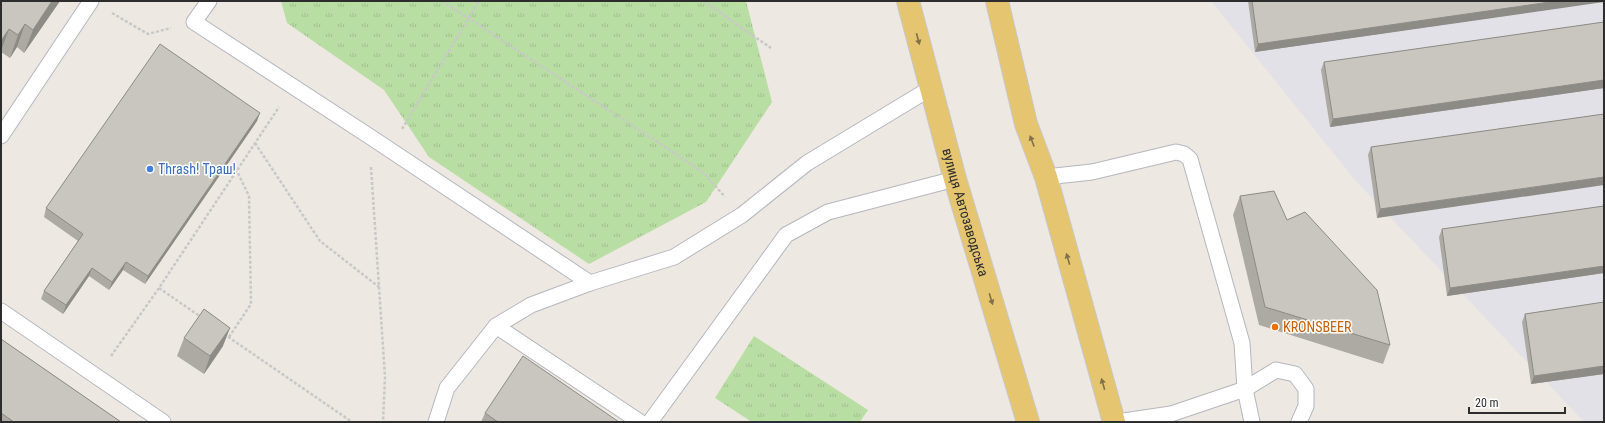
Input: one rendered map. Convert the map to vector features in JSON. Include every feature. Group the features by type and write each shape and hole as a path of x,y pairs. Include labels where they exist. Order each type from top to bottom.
{"main road":[{"name":"вулиця Автозаводська","path":"908,1 955,179 1028,422"},
{"path":"998,1 1026,124 1046,177 1114,422"}],"lane":[{"path":"1,136 91,1"},
{"path":"209,1 194,22 590,283"},
{"path":"436,422 447,388 496,326 531,305 590,283 674,257 742,215 807,163 931,88"},
{"path":"1046,177 1092,172 1176,152 1184,154 1190,159 1242,343 1245,389 1252,422"},
{"path":"650,422 786,235 828,212 955,179"},
{"path":"1,311 163,422"},
{"path":"496,326 640,422"},
{"path":"1117,422 1171,414 1245,389 1276,370 1295,374 1306,389 1306,406 1299,422"}],"path":[{"path":"91,1 148,34 194,22"},
{"path":"442,1 703,172 742,215"},
{"path":"383,422 385,377 369,136 400,132 479,1"},
{"path":"703,1 771,48"},
{"path":"96,376 159,288 293,86"},
{"path":"255,143 320,241 379,287"},
{"path":"229,337 251,304 249,196 237,171"},
{"path":"159,288 203,319"},
{"path":"223,332 352,422"}],"shaded area":[{"path":"1211,1 1604,1 1604,422 1584,422 1355,180"}],"green space":[{"path":"281,1 746,1 772,102 706,202 589,264 429,157 384,90 287,23"},
{"path":"754,336 868,410 860,422 752,422 715,398"}],"building":[{"path":"1,1 52,1 33,30 25,24 18,35 9,29 1,41"},
{"path":"1252,1 1557,1 1258,44"},
{"path":"1604,22 1604,80 1333,119 1324,62"},
{"name":"Thrash! Траш!","path":"160,44 260,113 148,276 126,262 112,282 92,268 66,305 44,291 83,234 46,208"},
{"path":"1604,114 1604,177 1380,209 1371,147"},
{"path":"1274,191 1287,220 1305,212 1377,290 1390,345 1265,307 1240,196"},
{"path":"1604,206 1604,266 1450,288 1442,229"},
{"path":"1604,302 1604,366 1534,376 1525,314"},
{"path":"204,309 230,328 210,356 184,338"},
{"path":"1,339 121,422 14,422 1,413"},
{"path":"523,356 619,422 498,422 485,413"}],"place":[{"name":"Thrash! Траш!","path":"150,169"},
{"name":"KRONSBEER","path":"1275,327"}]}
